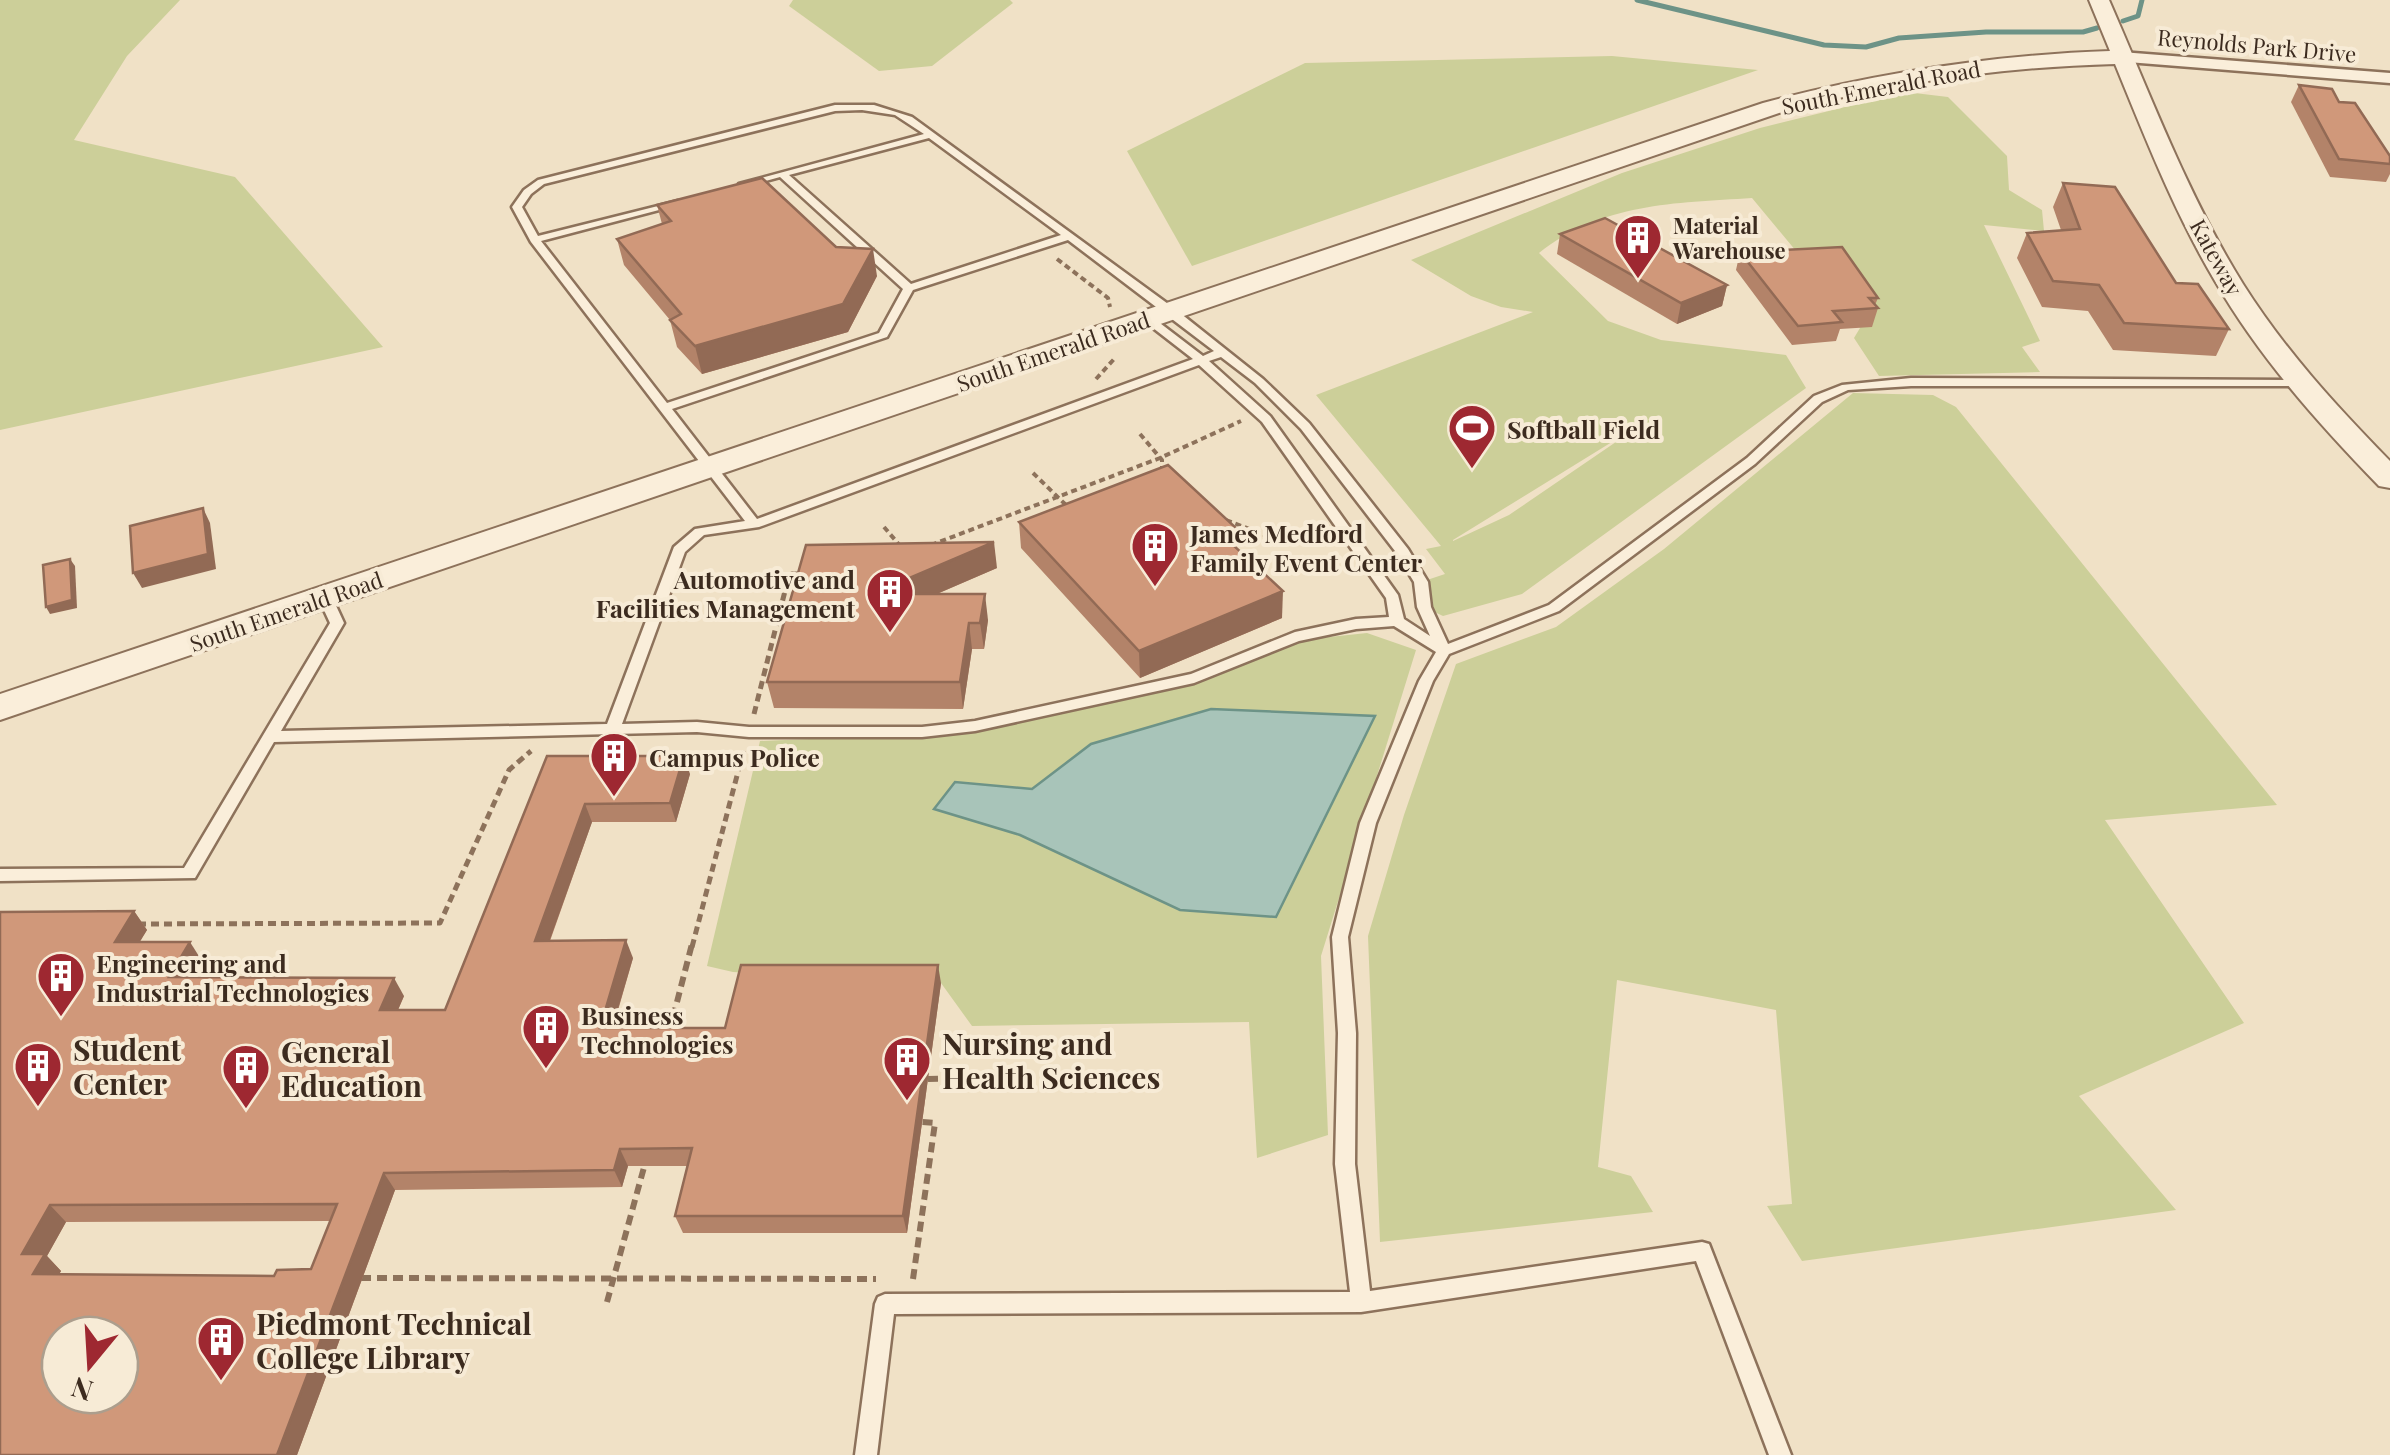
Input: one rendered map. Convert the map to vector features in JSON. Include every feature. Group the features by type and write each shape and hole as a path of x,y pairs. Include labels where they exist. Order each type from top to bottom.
{"street":[{"name":"Kateway","path":"2100,0 2121,56 2212,254 2249,313 2303,382 2390,479"},
{"name":"Reynolds Park Drive","path":"2121,56 2390,78"},
{"name":"South Emerald Road","path":"0,708 1801,100 1990,66 2121,56"}],"lane":[{"path":"754,524 535,240 517,207 526,192 542,182 835,108 882,107 904,114 1067,236 1160,315 1200,360 1266,419 1393,598 1396,621"},
{"path":"736,186 931,134"},
{"path":"782,174 908,288"},
{"path":"535,240 688,199"},
{"path":"666,407 882,335 908,288 1067,236"},
{"path":"1160,315 1224,352 1305,426 1401,549 1421,582 1424,608 1444,650"},
{"path":"613,729 679,550 700,532 754,524 1224,352"},
{"path":"1361,1302 1345,1164 1348,1033 1340,936 1368,822 1426,681 1444,650 1554,608 1751,461 1818,399 1846,387 1911,382 2303,382"},
{"path":"0,875 189,874 337,623 326,597"},
{"path":"270,737 697,727 749,732 922,732 975,726 1194,678 1295,637 1356,624 1396,621 1444,650"},
{"path":"866,1455 885,1304 1361,1302 1702,1251 1780,1455"}],"path":[{"path":"1051,255 1108,298 1111,304 1105,318 1131,343 1096,376 1096,397"},
{"path":"924,548 1160,458 1243,420"},
{"path":"1140,434 1160,458 1162,474"},
{"path":"1034,473 1075,514"},
{"path":"1218,516 1278,540 1302,541 1346,532"},
{"path":"884,527 907,554"},
{"path":"666,1046 787,583 792,574 810,575"},
{"path":"128,924 440,923 509,770 554,731"},
{"path":"928,1079 981,1078"},
{"path":"913,1278 935,1123 922,1122"},
{"path":"607,1302 648,1150"},
{"path":"361,1278 889,1278"},
{"path":"901,1278 930,1278"}],"green space":[{"path":"0,0 180,0 127,56 74,140 235,177 383,347 0,430"},
{"path":"793,0 1013,3 932,66 879,71 789,6"},
{"path":"1612,56 1758,70 1192,266 1127,151 1305,63"},
{"path":"1906,92 1948,97 2007,156 2009,190 2042,210 2044,231 1984,225 2040,341 2022,347 2040,372 1879,376 1854,338 1860,328 1752,198 1667,204 1588,224 1539,253 1608,321 1661,340 1786,355 1806,388 1522,594 1443,616 1424,607 1421,582 1445,574 1426,549 1441,546 1316,395 1533,312 1501,307 1471,296 1411,260 1622,173 1760,128","holes":["1654,416 1509,515 1453,541"]},
{"path":"1853,393 1933,395 1956,407 2277,805 2105,820 2244,1023 2079,1096 2176,1210 1802,1261 1767,1206 1792,1204 1776,1010 1617,980 1598,1167 1631,1176 1653,1212 1380,1242 1368,936 1456,664 1556,627 1664,549"},
{"path":"1367,633 1416,650 1321,956 1328,1135 1257,1158 1249,1022 972,1026 941,983 733,972 707,966 760,741 973,732 1177,688 1301,640"}],"shaded area":[{"path":"1211,709 1375,716 1276,917 1180,910 1020,835 934,809 955,782 1032,789 1091,744"}],"building":[{"path":"2299,85 2332,89 2339,102 2355,103 2390,156 2390,164 2339,159"},
{"path":"762,178 836,247 873,249 843,304 695,346 670,320 681,314 617,239 671,221 657,205"},
{"path":"2063,183 2115,187 2176,283 2198,284 2229,329 2124,323 2099,285 2053,281 2027,233 2080,229"},
{"path":"1605,218 1727,285 1681,303 1560,234"},
{"path":"1842,247 1878,298 1869,298 1878,308 1833,311 1842,322 1798,326 1740,252"},
{"name":"James Medford Family Event Center","path":"1168,465 1236,528 1221,534 1283,591 1139,651 1019,522"},
{"path":"203,508 208,554 133,573 130,526"},
{"name":"Automotive and Facilities Management","path":"994,542 872,594 985,594 980,623 969,623 960,682 767,682 806,545"},
{"path":"70,559 72,600 46,607 43,565"},
{"path":"547,756 684,756 670,803 585,804 535,941 626,940 600,1028 725,1028 741,965 938,965 903,1216 675,1216 692,1148 620,1149 614,1170 384,1173 277,1455 0,1455 0,912 134,911 115,942 190,942 169,977 394,978 380,1010 445,1010","holes":["337,1204 311,1269 277,1270 274,1276 33,1274 45,1254 22,1254 50,1205"]}],"waterway":[{"path":"1637,0 1824,45 1866,47 1899,38 1986,32 2083,32 2097,28"},
{"path":"2123,21 2138,16 2142,0"}],"place":[{"name":"Material Warehouse","path":"1638,280"},
{"name":"Softball Field","path":"1472,470"},
{"name":"James Medford Family Event Center","path":"1155,588"},
{"name":"Automotive and Facilities Management","path":"890,634"},
{"name":"Campus Police","path":"614,798"},
{"name":"Engineering and Industrial Technologies","path":"61,1018"},
{"name":"Business Technologies","path":"546,1070"},
{"name":"Nursing and Health Sciences","path":"907,1102"},
{"name":"Student Center","path":"38,1108"},
{"name":"General Education","path":"246,1110"},
{"name":"Piedmont Technical College Library","path":"221,1382"}]}
